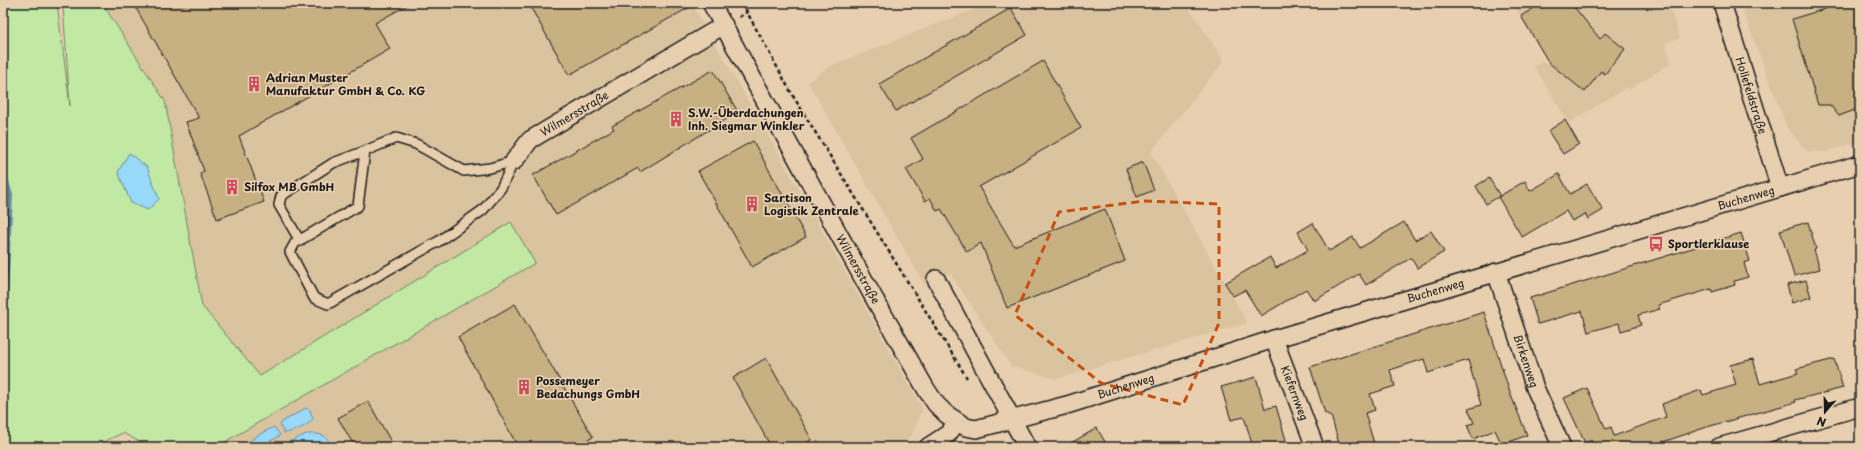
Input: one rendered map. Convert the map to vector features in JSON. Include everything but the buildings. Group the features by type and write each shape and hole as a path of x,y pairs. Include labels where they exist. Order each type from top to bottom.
{"street":[{"name":"Wilmersstraße","path":"712,3 874,298 926,389 936,404 957,422"},
{"name":"Hollefeldstraße","path":"1722,3 1780,188"},
{"name":"Wilmersstraße","path":"514,161 530,140 724,25"},
{"name":"Buchenweg","path":"957,422 966,427 976,429 1067,405 1274,339 1860,164"},
{"name":"Birkenweg","path":"1496,272 1535,388 1562,447"},
{"path":"936,279 1027,447"},
{"name":"Kiefernweg","path":"1274,339 1314,447"},
{"path":"1719,447 1860,407"},
{"path":"928,447 948,434 957,422"}],"lane":[{"path":"300,241 279,205 281,196 333,163 396,138 416,144 464,171 490,168 514,161"},
{"path":"366,151 358,206 295,243 290,252 314,298 328,304 439,242 483,210 501,188 514,161"}],"path":[{"path":"742,3 793,96 970,384"}],"highlighted area":[{"path":"1144,201 1219,204 1219,323 1183,405 1101,383 1015,315 1059,212"}],"shaded area":[{"path":"102,3 691,3 759,119 922,408 912,436 898,445 891,447 216,447 535,263 511,222 260,377 202,306 165,101"},
{"path":"990,3 1186,3 1224,61 1151,152 1247,323 1056,379 1011,366 950,273 924,284 808,82 828,67"},
{"path":"1660,3 1660,5 1670,8 1680,38 1665,42 1671,63 1629,90 1627,87 1569,123 1534,66 1542,61 1545,65 1550,61 1541,50 1513,4"},
{"path":"1740,3 1860,3 1860,141 1826,152 1807,151 1787,128"}],"green space":[{"path":"3,3 57,3 70,106 63,5 61,3 102,3 165,101 202,306 260,376 511,222 535,263 216,447 149,447 123,433 91,447 3,447"}],"water":[{"path":"129,153 147,167 159,199 148,210 131,203 118,172"},
{"path":"306,408 310,410 313,419 311,422 300,428 284,433 280,425 282,422"},
{"path":"274,427 280,435 278,437 259,447 249,447 248,442"},
{"path":"306,434 322,435 328,439 333,447 280,447"}],"waterway":[{"path":"3,172 10,195 3,327"}],"place":[{"name":"Adrian Muster Manufaktur GmbH & Co. KG","path":"254,84"},
{"name":"S.W.-Überdachungen Inh. Siegmar Winkler","path":"676,119"},
{"name":"Silfox MB GmbH","path":"232,187"},
{"name":"Sartison Logistik Zentrale","path":"752,204"},
{"name":"Sportlerklause","path":"1656,244"},
{"name":"Possemeyer Bedachungs GmbH","path":"524,387"}]}
